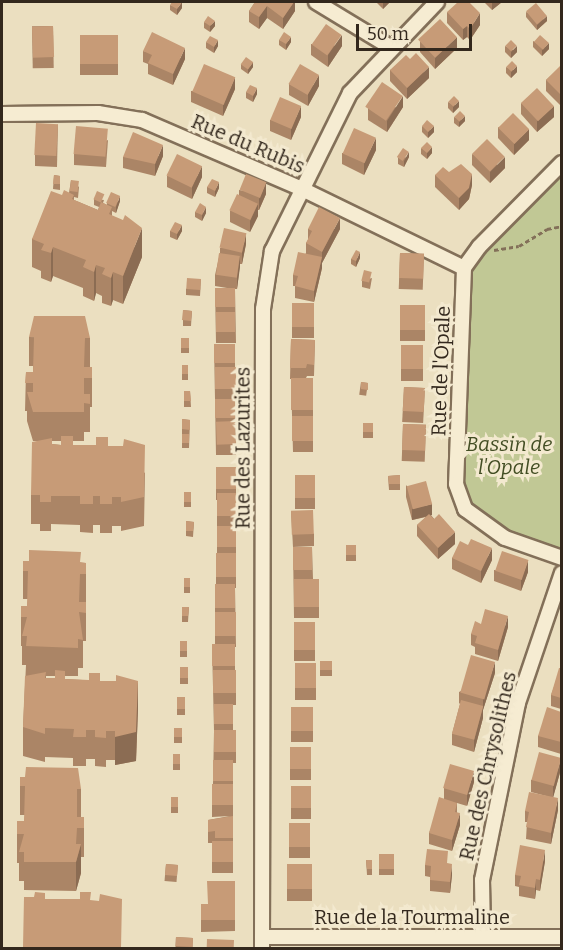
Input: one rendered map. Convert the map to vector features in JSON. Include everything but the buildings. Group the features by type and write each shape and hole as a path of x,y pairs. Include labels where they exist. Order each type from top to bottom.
{"street":[{"path":"316,2 390,47"},
{"name":"Rue des Lazurites","path":"262,943 263,309 272,251 350,93 390,47 436,2"},
{"name":"Rue du Rubis","path":"2,114 98,113 142,120 302,189 464,268"},
{"path":"464,268 479,247 561,163"},
{"name":"Rue de l'Opale","path":"464,268 456,484 465,509 505,538 561,558"},
{"name":"Rue des Chrysolithes","path":"483,937 482,880 518,704 561,573"},
{"name":"Rue de la Tourmaline","path":"262,943 561,937"}],"path":[{"path":"479,247 500,252 561,226"}],"green space":[{"name":"Bassin de l'Opale","path":"561,163 561,558 505,538 465,509 456,484 464,268"}]}
